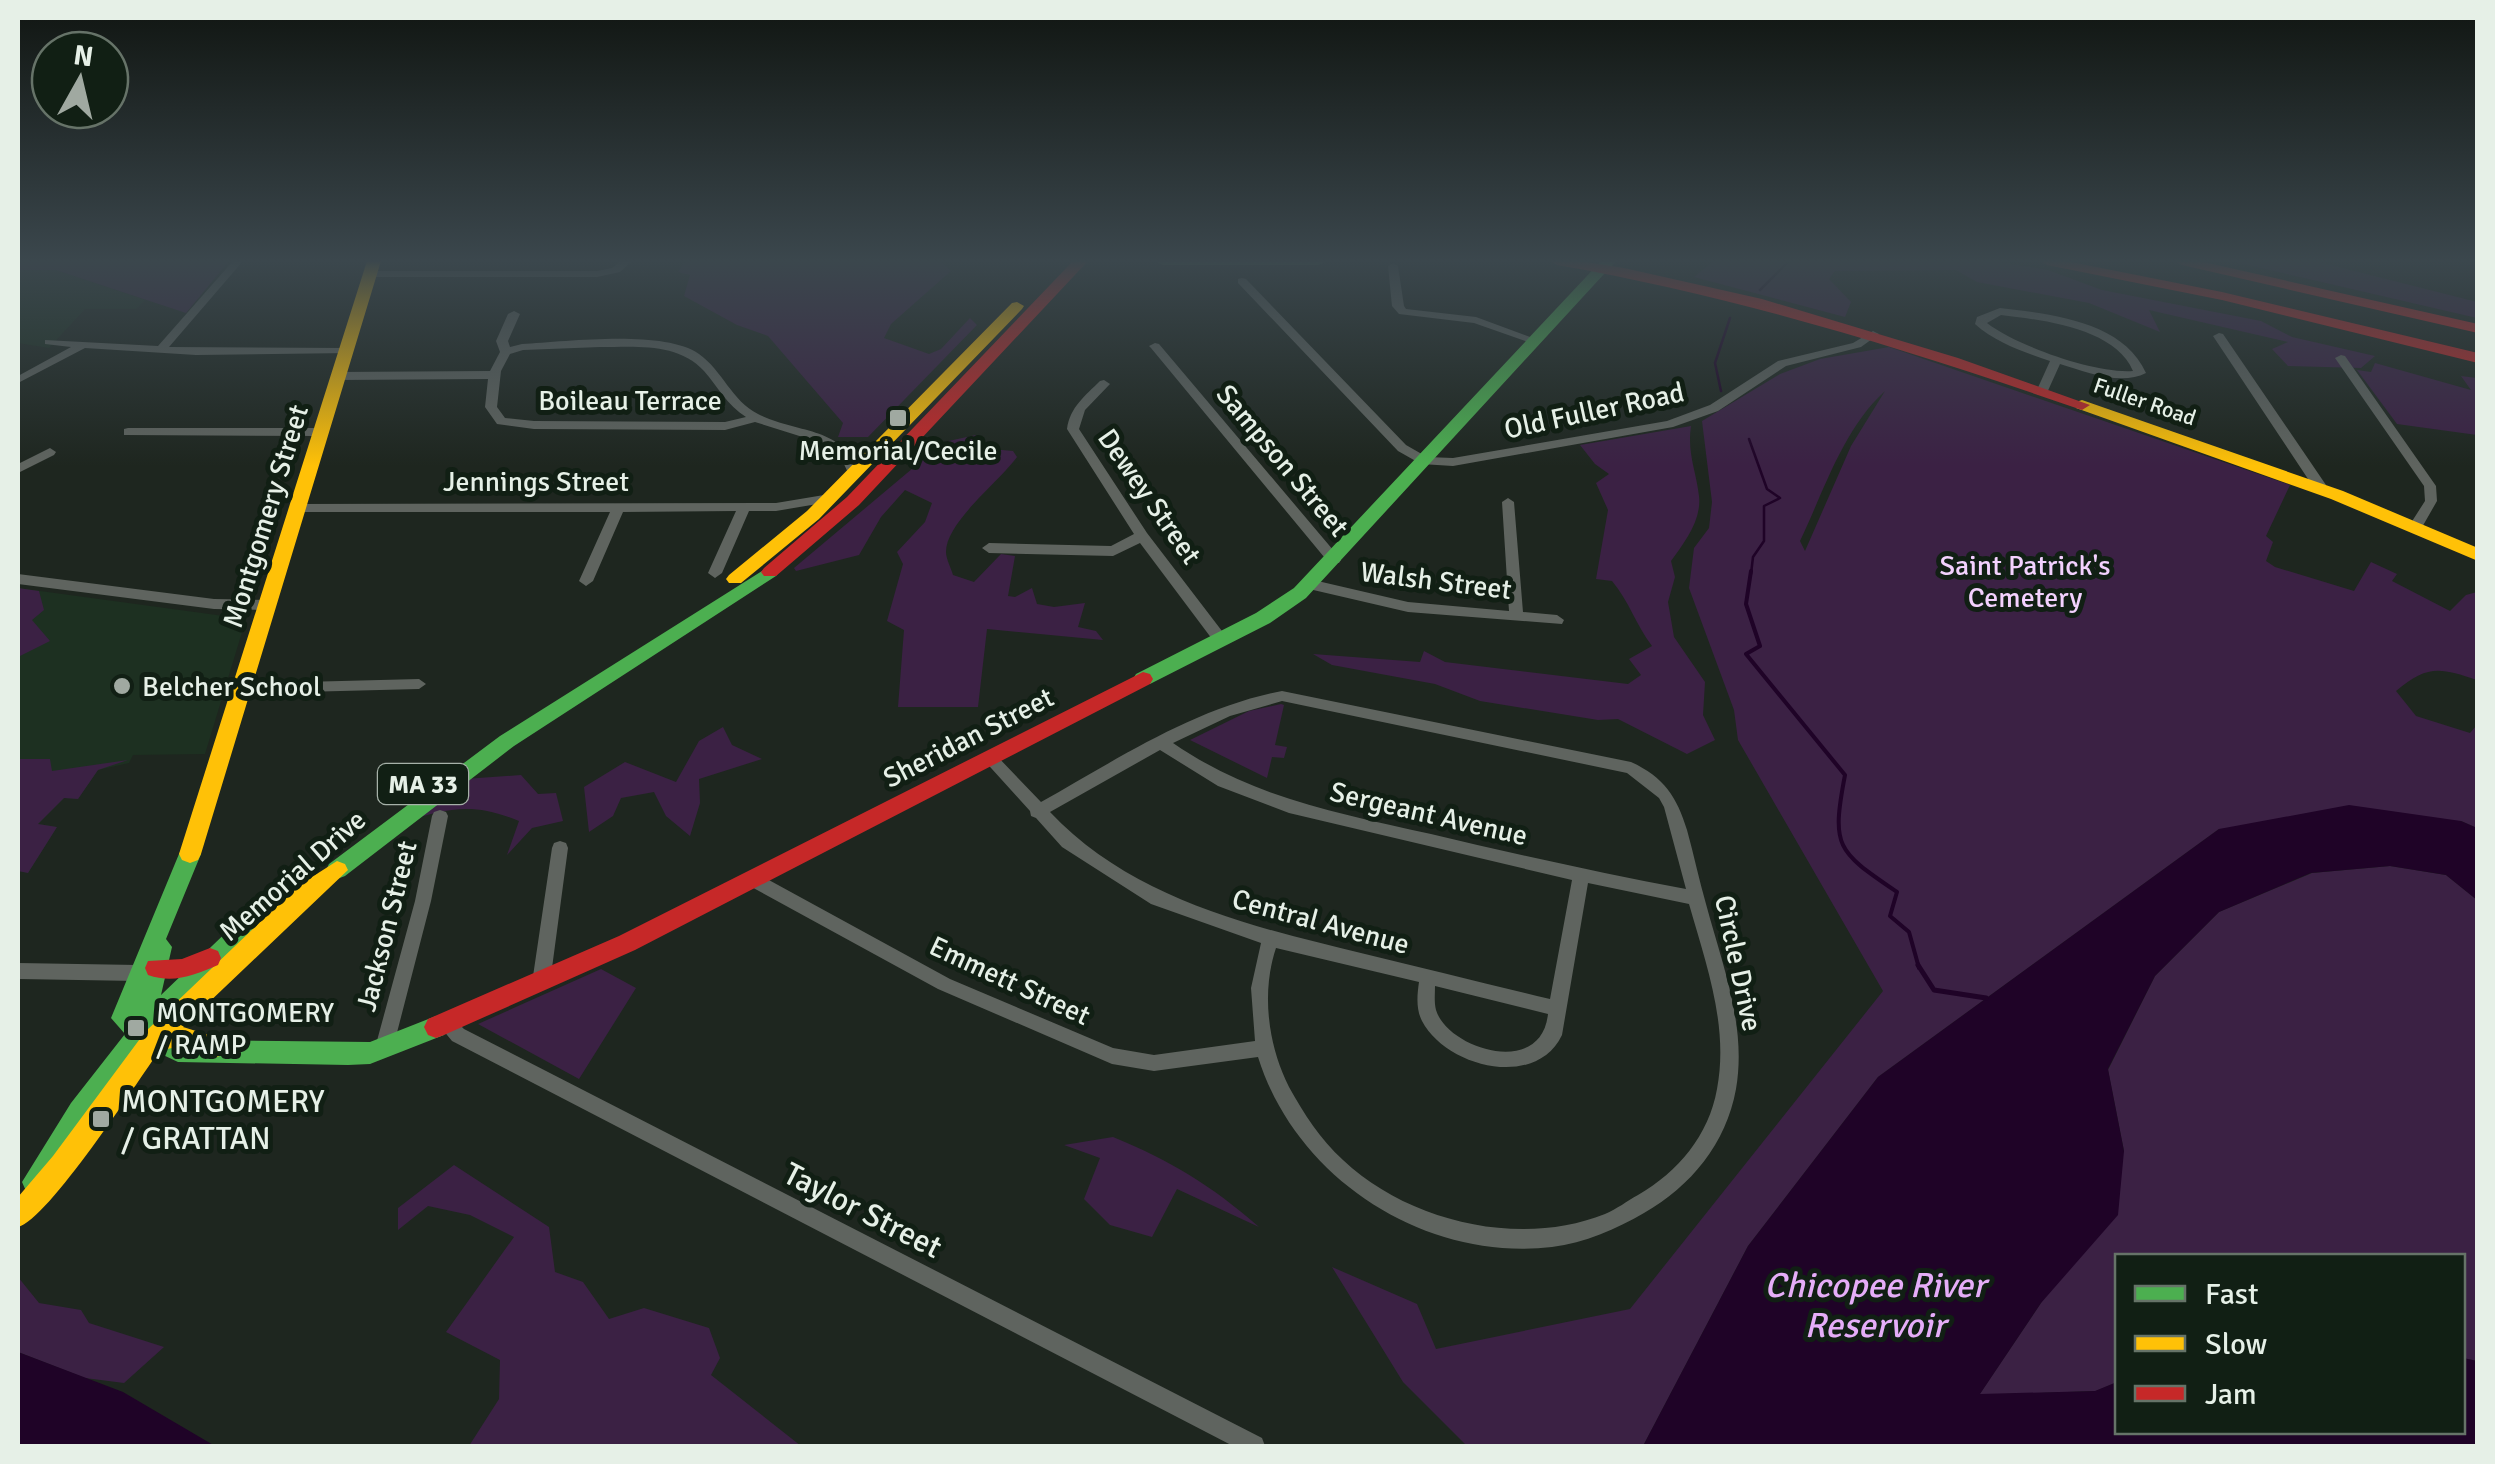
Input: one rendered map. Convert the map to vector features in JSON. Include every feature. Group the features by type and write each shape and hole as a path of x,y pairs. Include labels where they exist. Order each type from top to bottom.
{"main road":[{"name":"Montgomery Street","path":"146,1036 150,1002 142,977 174,902 352,329"},
{"name":"Memorial Drive","path":"146,1036 216,956 398,802 514,722 705,601 794,532 994,329"},
{"name":"Memorial Drive","path":"18,1215 63,1149 86,1093 292,906 382,832 507,742 728,601 822,528 1013,329"},
{"name":"Sheridan Street","path":"146,1036 178,1052 348,1054 384,1048 541,983 752,879 1262,618 1309,584 1334,560 1545,329"},
{"name":"Fuller Road","path":"1858,329 2320,488 2478,555"},
{"path":"2360,329 2478,358"},
{"name":"Memorial Drive","path":"142,977 183,969 216,956"},
{"path":"142,977 123,1018 146,1036"}],"street":[{"path":"164,348 180,329"},
{"path":"506,352 502,341 507,329"},
{"path":"1288,329 1402,448 1425,461"},
{"path":"1502,329 1534,341"},
{"path":"1988,329 2057,358 2120,376 2140,372 2129,349 2080,329"},
{"name":"Old Fuller Road","path":"1425,461 1502,455 1678,421 1725,402 1782,362 1857,345 1873,334"},
{"path":"2219,336 2320,488"},
{"path":"49,342 196,352 345,351"},
{"path":"18,380 82,346"},
{"name":"Sampson Street","path":"1155,346 1334,560"},
{"path":"337,376 494,375 506,352 522,347 679,349 704,362 730,398 756,418 834,444 850,457 854,474"},
{"path":"2042,392 2057,358"},
{"path":"2340,358 2430,486 2431,501 2416,526"},
{"name":"Boileau Terrace","path":"494,375 493,414 512,424 726,426 756,418"},
{"name":"Dewey Street","path":"1104,384 1073,416 1073,429 1142,536 1220,639"},
{"path":"128,432 320,432"},
{"path":"18,469 50,452"},
{"name":"Jennings Street","path":"296,508 776,507 830,498"},
{"path":"1508,502 1516,616"},
{"path":"586,581 620,506"},
{"path":"715,573 744,507"},
{"path":"776,507 792,515 794,532"},
{"path":"990,548 1112,551 1142,536"},
{"path":"18,579 214,604 266,606"},
{"name":"Walsh Street","path":"1309,584 1408,607 1557,620"},
{"path":"242,683 302,687 418,684"},
{"name":"Circle Drive","path":"1037,812 1243,705 1282,696 1390,715 1631,768 1666,794 1681,831 1729,1031 1730,1068 1724,1105 1709,1140 1682,1175 1646,1204 1602,1228 1555,1236 1484,1236 1437,1226 1390,1206 1346,1177 1310,1142 1284,1102 1263,1048 1262,975 1271,939"},
{"name":"Sergeant Avenue","path":"1163,744 1183,760 1271,803 1580,877 1696,898"},
{"name":"Central Avenue","path":"990,758 1068,842 1157,899 1271,939 1558,1008"},
{"name":"Jackson Street","path":"384,1048 423,902 440,816"},
{"path":"541,983 560,848"},
{"path":"1428,978 1426,1005 1433,1024 1448,1040 1480,1055 1509,1059 1535,1054 1551,1040 1580,877"},
{"name":"Emmett Street","path":"752,879 944,984 1112,1056 1154,1064 1263,1048"},
{"path":"18,971 142,977"},
{"name":"Taylor Street","path":"447,1024 471,1042 1254,1446"}],"shaded area":[{"path":"18,329 66,329 49,348 18,343"},
{"name":"Belcher School","path":"18,588 246,619 205,754 133,755 129,763 98,770 78,799 64,798 38,824 57,827 28,873 18,871"}],"green space":[{"path":"749,329 888,329 884,338 929,354 941,349 959,329 973,329 868,437 838,437 843,423 768,336"},
{"path":"2233,329 2277,329 2292,337 2375,356 2361,368 2288,366 2272,349 2288,342"},
{"name":"Saint Patrick's Cemetery","path":"1889,347 2290,485 2266,536 2273,542 2266,561 2275,567 2354,591 2371,562 2397,574 2392,581 2450,611 2466,595 2477,592 2477,680 2434,671 2416,676 2396,691 2416,716 2470,733 2477,725 2477,828 2461,821 2219,829 1878,1077 1748,1246 1643,1446 1467,1446 1403,1382 1332,1267 1417,1304 1436,1349 1630,1309 1883,991 1738,740 1734,710 1689,588 1694,548 1709,528 1712,502 1702,421 1780,374 1820,359","holes":["1885,391 1851,446 1805,551 1800,541 1836,462 1857,423"]},
{"path":"2375,363 2471,390 2461,376 2477,378 2477,435 2397,424 2357,370 2371,372"},
{"path":"1691,426 1698,514 1671,561 1675,577 1668,602 1674,637 1705,682 1703,715 1715,740 1687,754 1618,719 1598,720 1480,701 1435,684 1332,665 1313,654 1420,662 1424,651 1445,662 1628,684 1641,675 1629,659 1652,646 1612,581 1596,579 1608,510 1596,483 1609,474 1580,445"},
{"path":"976,435 991,449 1013,451 1017,457 948,540 946,552 953,575 974,582 1001,554 1015,556 1008,596 1015,597 1032,588 1037,604 1054,607 1085,603 1078,627 1096,631 1103,640 987,629 978,707 898,707 904,630 887,621 903,564 897,552 925,522 932,503 905,490 881,517 859,555 796,571 794,568 944,442"},
{"path":"18,588 39,591 44,610 32,620 50,641 18,657"},
{"path":"1284,705 1275,745 1287,747 1284,758 1272,757 1267,778 1190,740 1249,711"},
{"path":"723,727 732,745 762,759 699,779 700,803 690,836 666,816 654,792 621,798 613,816 589,832 584,787 625,762 676,782 699,741"},
{"path":"18,759 50,759 52,771 128,760 98,770 78,799 64,798 38,824 57,827 28,873 18,871"},
{"path":"521,775 538,794 556,793 563,821 532,828 507,855 519,821 503,815 461,809 403,822 464,779"},
{"path":"2390,866 2446,875 2477,900 2477,1361 2465,1358 2465,1254 2115,1254 2115,1383 2096,1391 1979,1395 2041,1303 2124,1151 2108,1070 2155,976 2219,912 2312,873"},
{"path":"601,969 636,988 579,1079 478,1024"},
{"path":"1113,1137 1190,1175 1259,1227 1177,1189 1152,1237 1110,1225 1084,1199 1100,1158 1064,1145"},
{"path":"454,1165 549,1227 555,1272 583,1282 609,1319 644,1308 709,1328 720,1358 711,1375 801,1446 469,1446 499,1399 500,1360 446,1332 514,1237 470,1215 428,1206 398,1230 398,1208"},
{"path":"18,1277 39,1303 81,1310 89,1323 164,1347 124,1383 85,1378 18,1352"}],"water":[{"name":"Chicopee River Reservoir","path":"2349,805 2461,821 2477,828 2477,900 2446,875 2390,866 2311,873 2219,912 2155,976 2108,1069 2124,1151 2118,1215 2041,1303 1980,1394 2095,1391 2115,1383 2115,1434 2465,1434 2465,1358 2477,1361 2477,1446 1643,1446 1748,1246 1878,1077 2219,829"},
{"path":"18,1352 123,1392 215,1446 18,1446"}],"waterway":[{"path":"1721,391 1715,363 1726,329"},
{"path":"1749,439 1767,489 1780,498 1764,506 1764,541 1753,557 1751,574"},
{"path":"1751,571 1746,604 1760,646 1746,654 1845,775 1839,818 1843,846 1862,867 1897,892 1890,916 1909,932 1918,965"},
{"path":"1918,965 1934,990 1986,998"}],"traffic: fast":[{"path":"1143,679 1263,618 1300,593 1545,329"},
{"path":"337,870 507,741 770,572"},
{"path":"190,854 123,1018 139,1032 178,1051 348,1054 370,1053 436,1027"},
{"path":"35,1182 79,1111 130,1046 246,928"},
{"path":"142,1025 161,947"}],"traffic: slow":[{"path":"190,854 353,329"},
{"path":"735,579 813,515 994,329"},
{"path":"2082,405 2337,495 2478,555"},
{"path":"19,1215 62,1165 153,1040 306,893 337,870"},
{"path":"153,1040 179,1036 214,1047"}],"traffic: jam":[{"path":"770,572 853,501 1016,329"},
{"path":"1851,329 2082,405"},
{"path":"2360,329 2478,358"},
{"path":"436,1027 627,943 1143,679"},
{"path":"156,968 183,969 210,958"}],"place":[{"name":"Memorial/Cecile","path":"898,418"},
{"name":"Belcher School","path":"122,686"},
{"name":"MONTGOMERY / RAMP","path":"136,1028"},
{"name":"MONTGOMERY / GRATTAN","path":"101,1119"}]}
